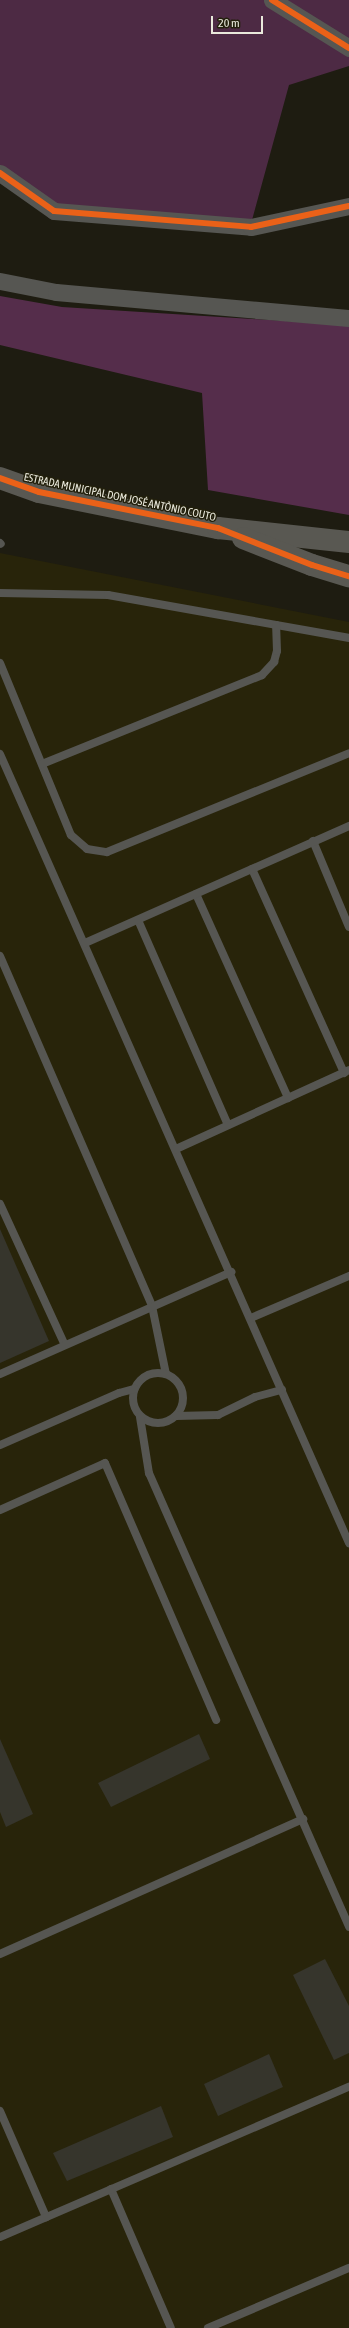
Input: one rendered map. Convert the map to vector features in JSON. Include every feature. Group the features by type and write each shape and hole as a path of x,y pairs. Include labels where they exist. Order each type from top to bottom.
{"main road":[{"name":"ESTRADA MUNICIPAL DOM JOSÉ ANTÔNIO COUTO","path":"0,478 39,492 218,528 349,542"},
{"name":"ESTRADA MUNICIPAL DOM JOSÉ ANTÔNIO COUTO","path":"218,528 312,565 349,576"}],"street":[{"path":"272,0 349,48"},
{"path":"0,173 54,211 251,227 349,206"},
{"path":"0,281 56,292 349,318"}],"lane":[{"path":"0,593 108,595 349,638"},
{"path":"42,764 262,675 274,662 277,651 276,625"},
{"path":"0,663 71,835 87,849 107,852 349,753"},
{"path":"0,754 231,1272 349,1543"},
{"path":"84,943 349,826"},
{"path":"313,842 349,927"},
{"path":"176,1149 346,1072 252,869"},
{"path":"196,894 288,1098"},
{"path":"138,920 228,1125"},
{"path":"0,956 152,1306 166,1374"},
{"path":"0,1204 66,1345"},
{"path":"0,1374 175,1297 207,1280 231,1272"},
{"path":"251,1318 349,1276"},
{"path":"0,1445 118,1393 134,1389 147,1375 166,1374 175,1380 181,1388 181,1407 176,1416"},
{"path":"134,1389 135,1409 140,1417 149,1473 303,1819 349,1927"},
{"path":"140,1417 158,1423 176,1416 218,1415 255,1397 282,1390"},
{"path":"0,1510 105,1463 216,1720"},
{"path":"0,1954 303,1819"},
{"path":"0,2237 349,2087"},
{"path":"0,2111 46,2217"},
{"path":"111,2188 171,2328"},
{"path":"208,2328 349,2268"}],"shaded area":[{"path":"0,0 349,0 349,66 289,85 252,220 55,204 0,165"},
{"path":"0,296 62,307 349,325 349,515 208,490 202,393 0,345"},
{"path":"0,553 349,622 349,2328 0,2328"}],"building":[{"path":"0,1229 49,1341 0,1363"},
{"path":"199,1734 210,1759 111,1807 98,1783"},
{"path":"0,1739 33,1814 6,1827 0,1812"},
{"path":"325,1959 349,2006 349,2053 334,2060 293,1975"},
{"path":"269,2054 283,2087 218,2116 204,2084"},
{"path":"161,2106 173,2137 67,2181 53,2153"}],"cycle path":[{"path":"272,0 349,48"},
{"path":"0,173 54,211 251,227 349,206"},
{"path":"0,478 39,492 218,528 312,565 349,576"}]}
